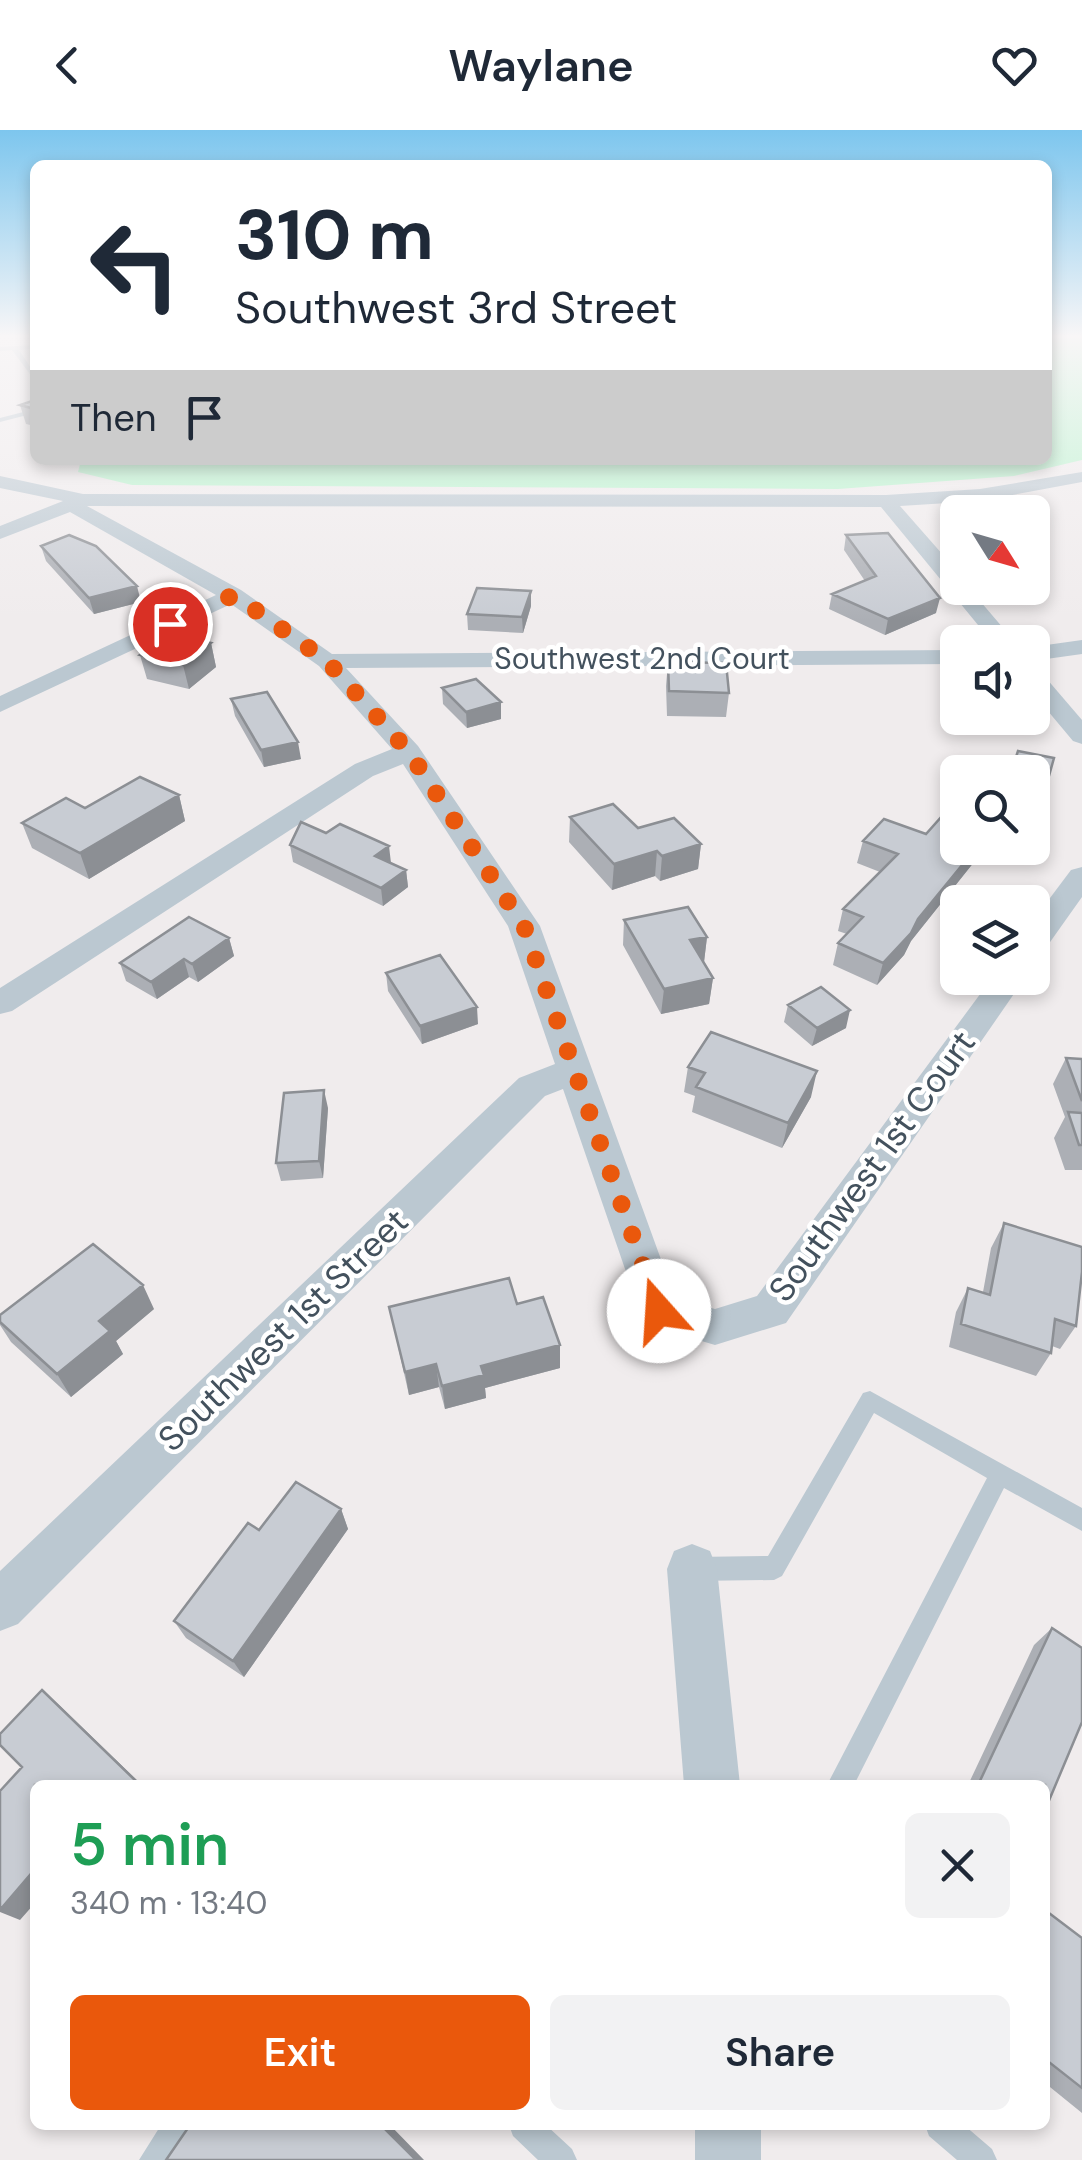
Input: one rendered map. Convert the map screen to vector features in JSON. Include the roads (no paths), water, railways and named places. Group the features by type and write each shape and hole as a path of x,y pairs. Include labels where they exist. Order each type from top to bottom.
{"street":[{"path":"0,482 78,502 886,501 980,495 1082,477"},
{"path":"886,501 940,566"},
{"path":"0,533 78,502"},
{"path":"78,502 234,595 327,661 409,752 524,926 576,1070"},
{"path":"0,705 234,595"},
{"path":"973,605 990,625"},
{"path":"1050,651 1082,646"},
{"name":"Southwest 2nd Court","path":"327,661 940,657"},
{"path":"1050,698 1082,736"},
{"path":"0,1003 364,770 409,752"},
{"path":"1050,920 1082,876"},
{"name":"Southwest 1st Court","path":"576,1070 659,1311 716,1327 770,1310 997,995"},
{"name":"Southwest 1st Street","path":"0,1606 532,1088 576,1070"},
{"path":"692,1569 712,1780"},
{"path":"728,2130 728,2160"}],"lane":[{"path":"692,1569 774,1568 870,1400 1082,1520"},
{"path":"843,1780 1000,1474"},
{"path":"155,2160 176,2130"},
{"path":"529,2130 561,2160"},
{"path":"946,2130 980,2160"}]}
